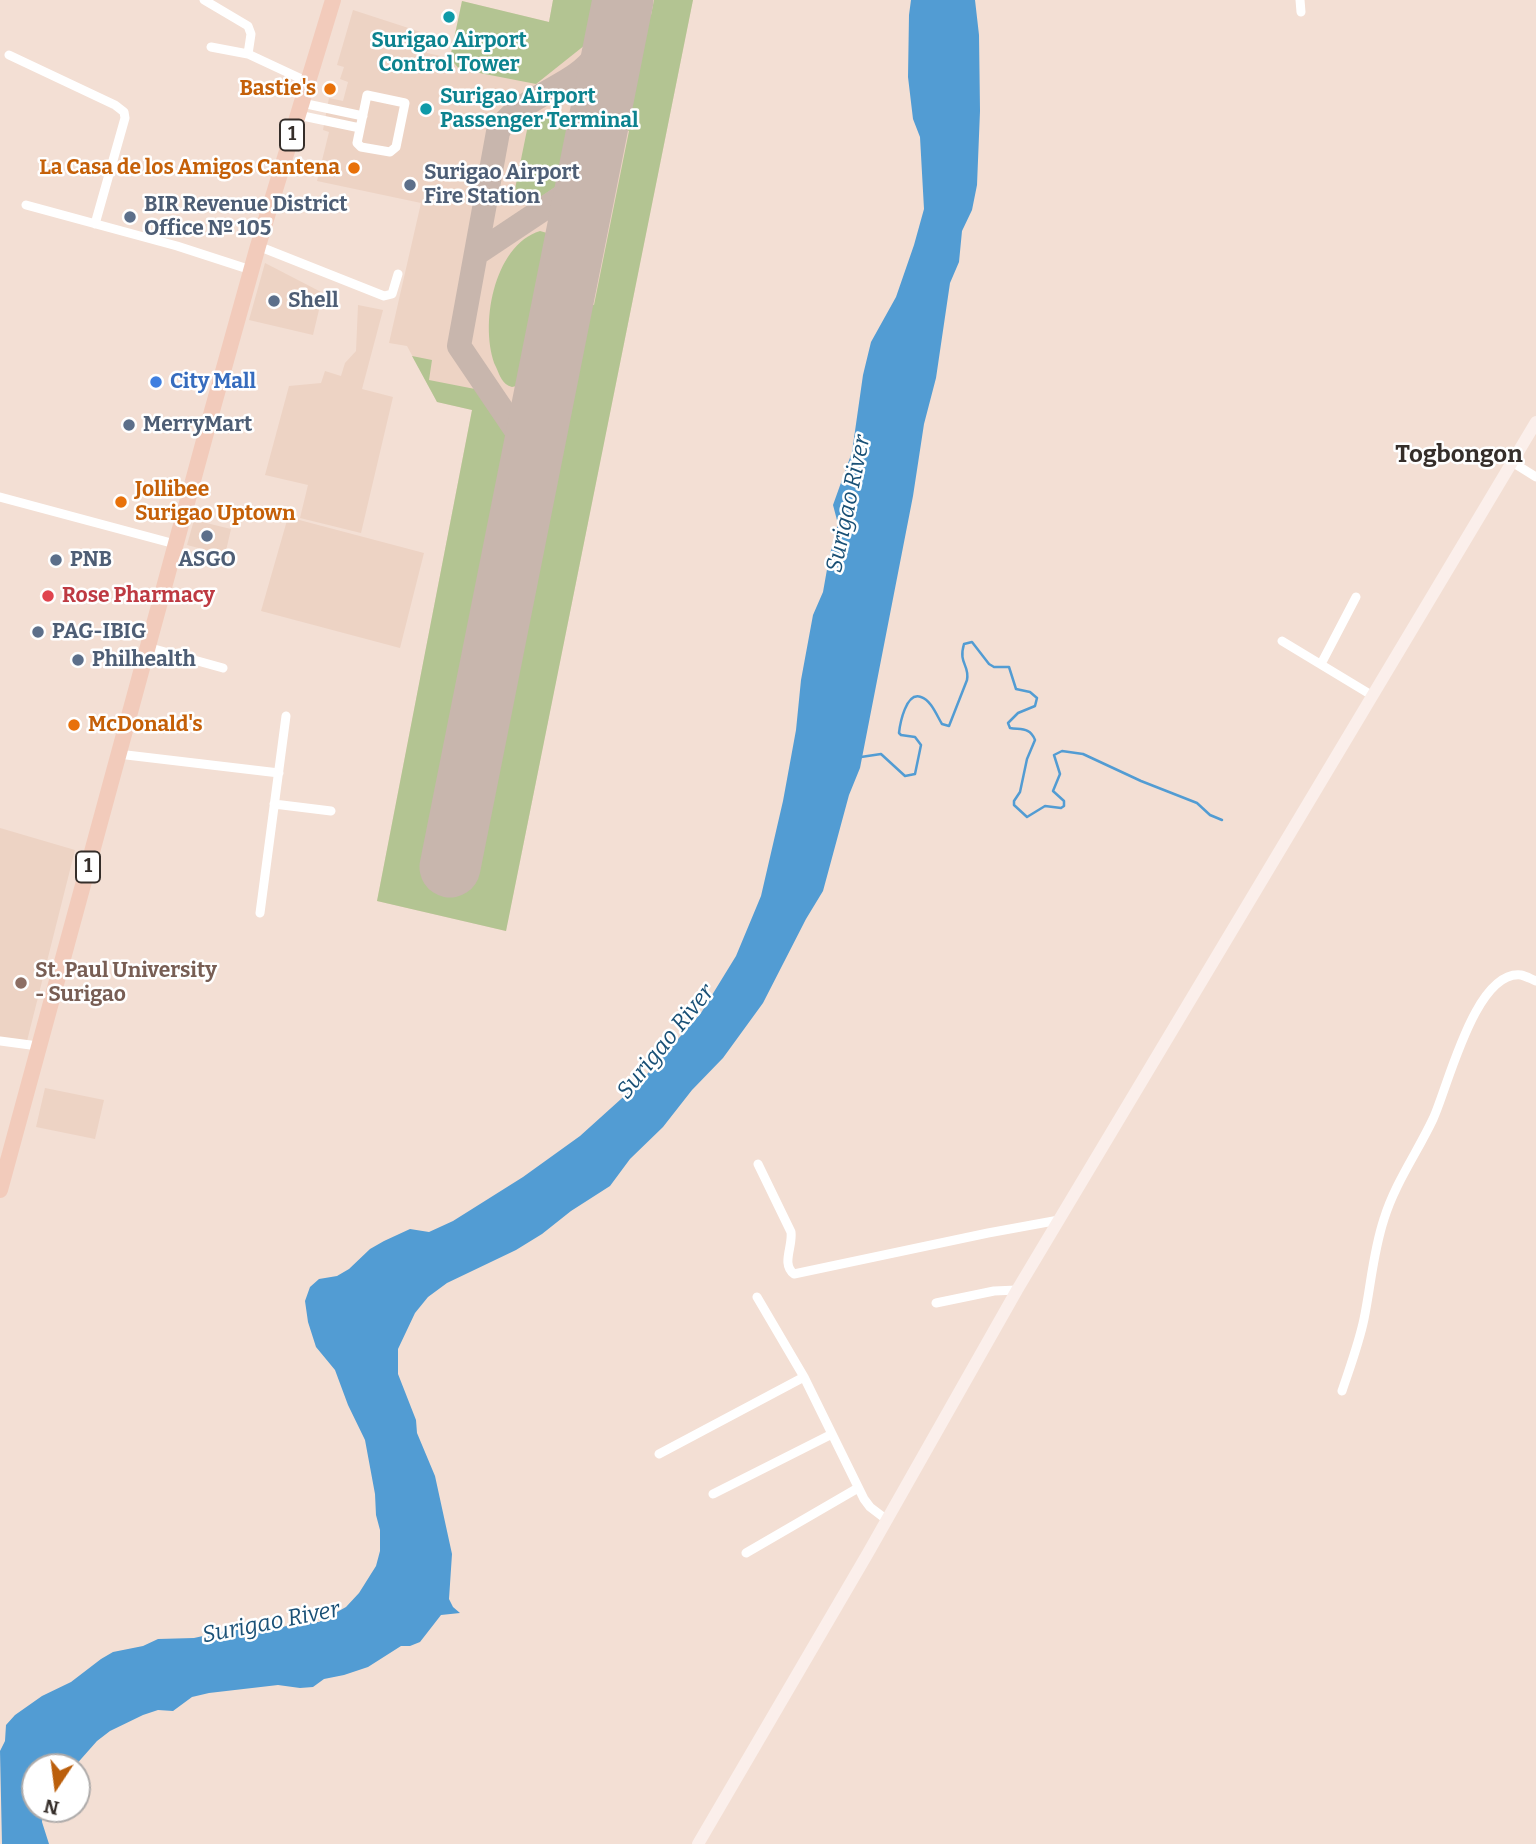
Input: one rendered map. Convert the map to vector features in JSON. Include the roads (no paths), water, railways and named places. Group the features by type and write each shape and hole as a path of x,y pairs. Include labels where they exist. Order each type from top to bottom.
{"highway":[{"name":"1","path":"0,1190 251,270 333,0"}],"street":[{"path":"204,0 248,26 251,34 248,54"},
{"path":"1300,0 1301,12"},
{"path":"211,47 248,54 308,82"},
{"path":"9,55 124,111 125,118 95,224"},
{"path":"368,95 405,103 396,147 390,152 359,146 357,141 363,116 368,95"},
{"path":"300,109 363,116"},
{"path":"300,109 360,128"},
{"path":"26,205 177,246 251,270"},
{"path":"258,246 384,296 392,294 398,274"},
{"path":"698,1844 887,1520 1017,1290 1536,422"},
{"path":"1512,462 1536,477"},
{"path":"0,497 175,544"},
{"path":"1321,664 1356,597"},
{"path":"1282,641 1373,695"},
{"path":"147,647 223,668"},
{"path":"260,913 286,716"},
{"path":"118,754 278,774"},
{"path":"274,804 331,811"},
{"path":"1342,1391 1361,1329 1384,1218 1401,1178 1433,1119 1477,1009 1489,992 1505,979 1524,975 1536,981"},
{"path":"0,1041 38,1046"},
{"path":"758,1164 791,1232 787,1264 794,1275 1059,1220"},
{"path":"936,1303 994,1291 1017,1290"},
{"path":"757,1297 804,1377 858,1488 870,1507 887,1520"},
{"path":"659,1454 804,1377"},
{"path":"713,1494 832,1434"},
{"path":"746,1553 858,1488"}],"water":[{"name":"Surigao River","path":"911,0 975,0 979,35 980,111 977,185 972,210 962,231 959,262 950,283 936,378 924,424 913,496 860,768 849,795 823,891 763,1003 723,1058 692,1090 663,1127 630,1159 610,1186 516,1250 447,1283 428,1297 415,1313 398,1349 398,1374 416,1420 417,1433 435,1476 452,1554 449,1599 460,1613 441,1615 420,1642 401,1646 368,1667 324,1679 313,1687 278,1685 209,1693 192,1697 173,1711 158,1710 110,1731 86,1753 21,1753 21,1823 42,1823 49,1844 2,1844 0,1751 5,1741 6,1725 15,1715 42,1696 71,1682 113,1652 143,1646 158,1639 194,1638 230,1630 277,1629 295,1623 319,1622 346,1607 359,1593 376,1566 380,1551 380,1530 365,1440 335,1370 316,1347 305,1301 310,1287 319,1279 337,1276 349,1269 370,1249 410,1229 429,1232 453,1221 523,1177 580,1136 641,1081 701,1013 736,956 761,896 783,801 813,615 823,592 838,524 833,505 852,452 863,375 871,342 896,297 924,209 920,137 913,119 908,77"}],"waterway":[{"path":"861,757 881,754 905,776 915,774 921,745 915,737 899,733 905,709 911,699 921,697 931,705 942,724 949,726 967,680 962,656 964,644 972,642 989,664 994,667 1009,667 1016,689 1030,692 1037,698 1035,706 1018,713 1008,723 1010,728 1028,731 1035,740 1027,759 1020,792 1014,801 1014,805 1027,817 1045,806 1064,806 1064,801 1053,791 1060,774 1054,755 1062,751 1083,754 1197,803 1210,815 1222,820"}],"place":[{"name":"Surigao Airport Control Tower","path":"449,17"},
{"name":"Bastie's","path":"330,89"},
{"name":"Surigao Airport Passenger Terminal","path":"426,109"},
{"name":"La Casa de los Amigos Cantena","path":"354,168"},
{"name":"Surigao Airport Fire Station","path":"410,185"},
{"name":"BIR Revenue District Office № 105","path":"130,217"},
{"name":"Shell","path":"274,301"},
{"name":"City Mall","path":"156,382"},
{"name":"MerryMart","path":"129,425"},
{"name":"Jollibee Surigao Uptown","path":"121,502"},
{"name":"ASGO","path":"207,536"},
{"name":"PNB","path":"56,560"},
{"name":"Rose Pharmacy","path":"48,596"},
{"name":"PAG-IBIG","path":"38,632"},
{"name":"Philhealth","path":"78,660"},
{"name":"McDonald's","path":"74,725"},
{"name":"St. Paul University - Surigao","path":"21,983"}],"district":[{"name":"Togbongon","path":"1459,455"}]}
